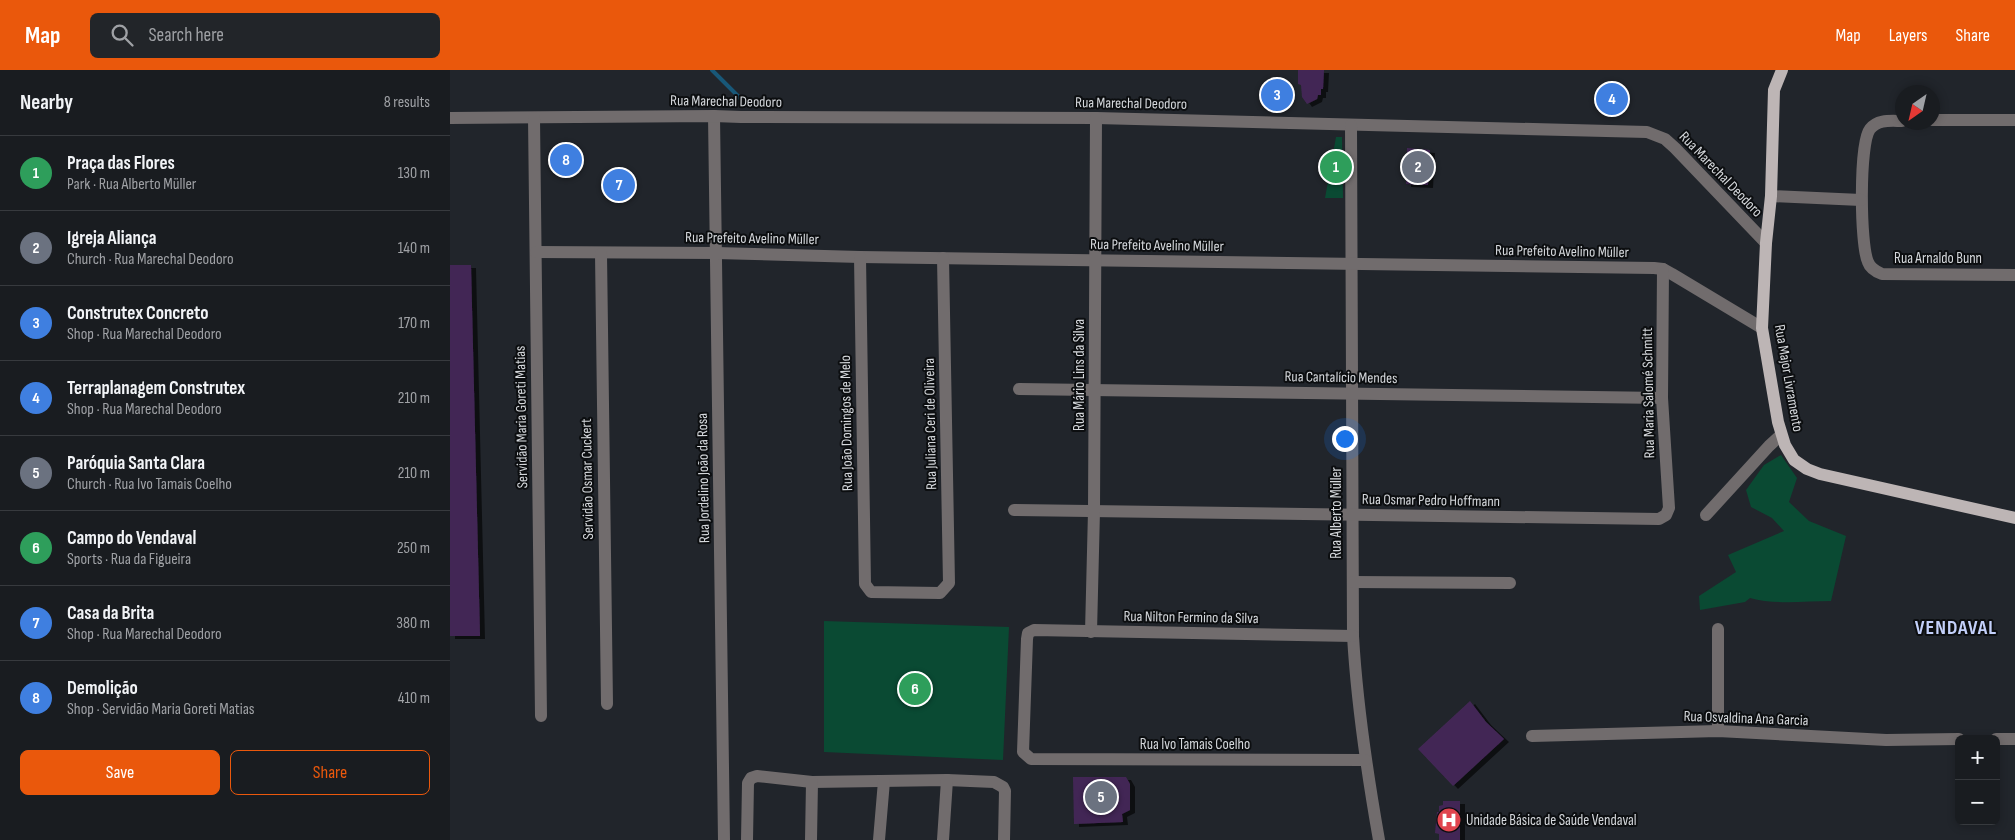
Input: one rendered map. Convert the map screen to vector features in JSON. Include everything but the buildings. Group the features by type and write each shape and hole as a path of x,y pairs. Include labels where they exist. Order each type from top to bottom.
{"main road":[{"name":"Rua Major Livramento","path":"1782,70 1774,90 1771,196 1766,243 1762,328 1781,435 1788,453 1794,460 1813,471 2014,515"}],"street":[{"name":"Rua Marechal Deodoro","path":"450,118 714,116 741,118 1096,118 1647,132 1665,139 1675,148 1766,243"},
{"name":"Rua Jordelino João da Rosa","path":"714,116 724,840"},
{"name":"Servidão Maria Goreti Matias","path":"534,118 541,716"},
{"name":"Rua Mário Lins da Silva","path":"1090,632 1094,511 1096,118"},
{"path":"1940,120 2015,120"},
{"name":"Rua Arnaldo Bunn","path":"1895,121 1878,123 1869,130 1864,142 1861,200 1868,262 1875,271 1882,274 2015,275"},
{"name":"Rua Alberto Müller","path":"1351,125 1353,636 1357,699 1379,840"},
{"path":"1771,196 1861,200"},
{"name":"Rua Prefeito Avelino Müller","path":"536,252 601,254 716,253 1663,270 1762,328"},
{"name":"Servidão Osmar Cuckert","path":"601,254 607,704"},
{"name":"Rua João Domingos de Melo","path":"860,257 865,584 871,592 940,593 946,588"},
{"name":"Rua Juliana Ceri de Oliveira","path":"943,258 949,583 946,588"},
{"name":"Rua Maria Salomé Schmitt","path":"1663,270 1662,398 1669,508 1666,515"},
{"name":"Rua Cantalício Mendes","path":"1019,389 1662,398"},
{"path":"1706,515 1781,435"},
{"name":"Rua Osmar Pedro Hoffmann","path":"1014,510 1659,519 1666,515"},
{"path":"1353,582 1510,583"},
{"path":"1718,628 1718,731"},
{"name":"Rua Nilton Fermino da Silva","path":"1026,756 1023,752 1028,634 1034,630 1353,636"},
{"name":"Rua Osvaldina Ana Garcia","path":"1532,736 1718,731 1886,740 1955,739"},
{"path":"2000,739 2015,739"},
{"name":"Rua Ivo Tamais Coelho","path":"1026,756 1031,759 1365,760"},
{"path":"747,840 748,783 750,778 757,776 812,782 947,780 994,782 1003,787 1005,791 1004,840"},
{"path":"943,840 947,780"},
{"path":"879,840 884,781"},
{"path":"811,840 812,782"}],"green space":[{"path":"1336,137 1342,137 1343,198 1325,198"},
{"path":"1781,455 1797,478 1789,502 1809,521 1846,536 1831,601 1780,602 1750,598 1745,602 1700,610 1699,596 1736,572 1728,555 1784,531 1772,518 1751,507 1746,490 1764,465"},
{"path":"824,621 1009,627 1003,760 824,752"}],"waterway":[{"path":"712,70 743,101"}],"place":[{"name":"Construtex Concreto","path":"1277,95"},
{"name":"Terraplanagem Construtex","path":"1612,99"},
{"name":"Demolição","path":"566,160"},
{"name":"Praça das Flores","path":"1336,167"},
{"name":"Igreja Aliança","path":"1418,167"},
{"name":"Casa da Brita","path":"619,185"},
{"name":"Campo do Vendaval","path":"915,689"},
{"name":"Paróquia Santa Clara","path":"1101,797"},
{"name":"Unidade Básica de Saúde Vendaval","path":"1449,820"}],"district":[{"name":"VENDAVAL","path":"1956,627"}]}
